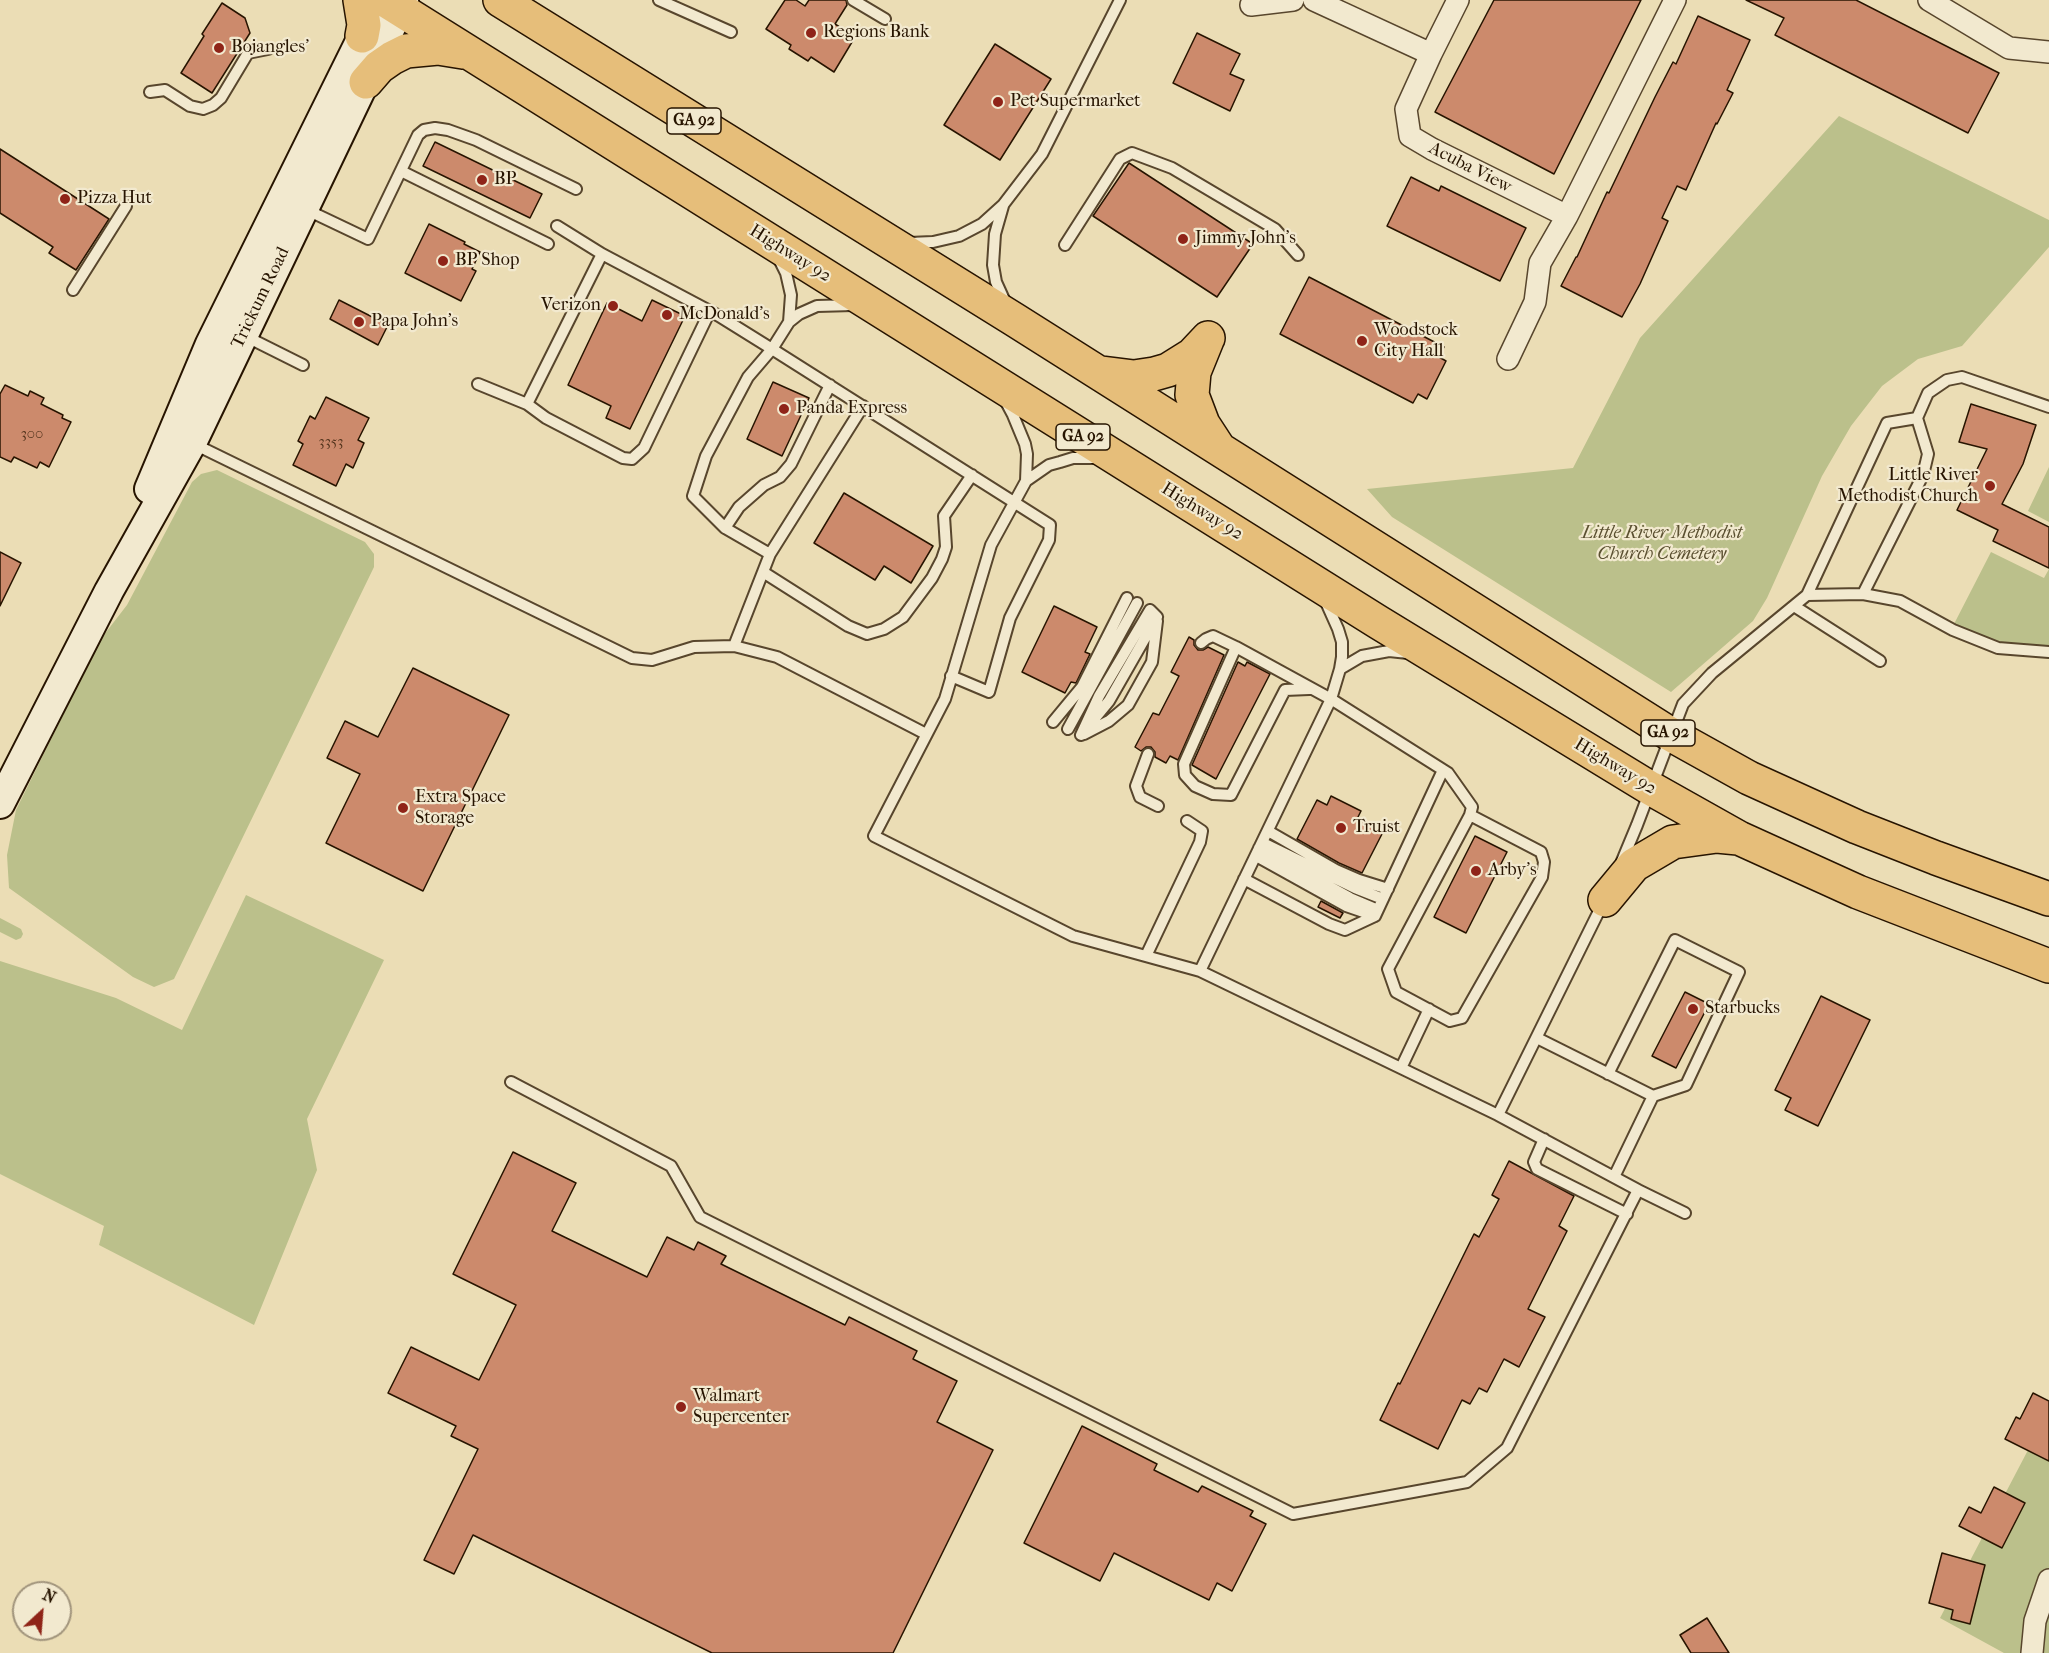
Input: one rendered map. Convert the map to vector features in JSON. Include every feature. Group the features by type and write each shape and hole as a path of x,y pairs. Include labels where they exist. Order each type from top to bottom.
{"main road":[{"path":"360,0 364,26 362,36"},
{"name":"GA 92","path":"500,0 1098,372 1670,734 1749,778 1857,827 2049,899"},
{"name":"Highway 92","path":"392,2 474,56 1314,582 1650,788 1739,838 1858,892 2049,966"},
{"path":"366,82 379,67 406,51 423,48 453,49 474,56"},
{"path":"1098,372 1134,376 1154,374 1181,363 1208,338 1194,372 1192,394 1203,424 1219,449"},
{"path":"1605,900 1634,865 1673,842 1717,836 1739,838"}],"street":[{"path":"1251,5 1293,0"},
{"path":"1314,0 1431,54"},
{"name":"Acuba View","path":"1458,0 1406,109 1410,136 1432,150 1567,216"},
{"path":"1508,359 1535,302 1540,263 1567,216 1675,0"},
{"path":"1929,0 2008,48 2049,52"},
{"name":"Trickum Road","path":"0,804 109,591 192,443 232,329 362,36 392,2"},
{"name":"Trickum Road","path":"109,591 171,434 304,209 366,82 392,2"},
{"path":"2032,1653 2035,1621 2049,1580"}],"lane":[{"path":"659,0 731,32"},
{"path":"684,12 691,0"},
{"path":"853,0 885,20"},
{"path":"889,242 914,244 958,236 982,224 1003,205 1042,154 1120,0"},
{"path":"150,92 165,90 190,106 203,109 222,98 248,53 268,49"},
{"path":"304,209 368,240 418,135 424,130 435,128 476,140 576,189"},
{"path":"1065,245 1120,159 1132,153 1172,168 1275,229 1298,255"},
{"path":"401,171 548,244"},
{"path":"1003,205 995,234 993,265 996,282 1015,320"},
{"path":"74,290 126,206"},
{"path":"557,226 602,254 710,311 1050,525 1049,540 1010,618 989,692 951,676"},
{"path":"772,242 789,283 791,309 789,322"},
{"path":"527,404 602,254"},
{"path":"770,554 725,528 693,496 706,456 748,376 772,349 789,322 799,314 817,306 847,304 875,306"},
{"path":"478,384 527,404 546,418 623,458 632,459 644,448 710,311"},
{"path":"232,329 303,365"},
{"path":"1863,594 1923,475 1928,454 1917,418 1928,393 1947,380 1962,377 2049,407"},
{"path":"993,381 1013,415 1025,444 1026,481 991,545 945,699 874,836 1073,936 1200,971 1498,1115 1685,1214"},
{"path":"725,528 739,507 764,485 780,477 791,464 830,386"},
{"path":"734,646 770,554 863,406"},
{"path":"1498,1115 1605,900 1637,825 1683,704 1712,673 1807,595 1887,423 1917,418"},
{"path":"192,443 632,658 652,660 694,647 734,646 777,657 926,734"},
{"path":"1026,481 1049,465 1073,458 1120,460"},
{"path":"763,572 848,626 867,634 884,629 903,617 932,578 946,547 944,516 972,474"},
{"path":"1200,971 1331,699 1340,669 1342,657 1338,629 1314,582"},
{"path":"1807,595 1863,594 1900,602 1953,630 1998,648 2049,652"},
{"path":"1053,722 1082,687 1132,601 1068,729"},
{"path":"1794,606 1880,661"},
{"path":"1154,613 1152,662 1128,705 1109,721 1081,735 1099,696 1154,613"},
{"path":"1201,643 1213,636 1331,699 1448,773 1472,807 1470,815 1388,969 1396,992 1450,1021 1462,1018 1542,877 1544,861 1541,852 1470,815"},
{"path":"1236,647 1184,764 1185,775 1196,786 1213,794 1231,795 1285,690 1312,689"},
{"path":"1340,669 1362,656 1389,651 1438,659"},
{"path":"1148,754 1136,786 1140,797 1158,806"},
{"path":"1244,879 1329,924 1345,930 1377,913 1443,770"},
{"path":"1146,956 1200,842 1202,831 1187,821"},
{"path":"1268,831 1336,870 1385,894"},
{"path":"1259,849 1355,888 1385,894"},
{"path":"1259,849 1346,906 1377,913"},
{"path":"1537,1038 1608,1074 1653,1096 1686,1085 1739,972 1675,940 1608,1074"},
{"path":"1401,1068 1429,1010"},
{"path":"511,1082 671,1166 700,1217 1293,1514 1467,1482 1507,1448 1638,1190"},
{"path":"1614,1177 1653,1096"},
{"path":"1544,1139 1534,1162 1537,1168 1627,1214"}],"green space":[{"name":"Little River Methodist Church Cemetery","path":"1839,116 2049,220 2049,247 1962,346 1918,359 1882,386 1851,426 1822,476 1767,598 1753,621 1671,692 1392,517 1367,489 1573,468 1640,338"},
{"path":"2049,467 2049,522 2028,511"},
{"path":"217,470 365,542 374,554 374,567 174,979 154,987 133,977 9,888 7,855 16,810 100,640 127,605 192,482 201,474"},
{"path":"1991,552 2044,578 2049,569 2049,646 2025,648 1988,639 1954,624"},
{"path":"246,895 384,960 307,1119 317,1170 254,1325 99,1245 104,1226 0,1174 0,961 116,998 182,1030"},
{"path":"0,918 21,929 23,934 21,938 16,940 0,932"},
{"path":"2049,1410 2049,1653 2004,1653 1940,1618"}],"building":[{"name":"Regions Bank","path":"785,0 796,0 805,6 809,0 846,0 847,5 835,24 855,37 834,72 811,57 808,61 789,49 791,45 766,29"},
{"path":"1494,0 1641,0 1554,174 1435,112"},
{"path":"1746,0 1856,0 1999,73 1968,133 1775,35 1784,18"},
{"name":"Bojangles'","path":"222,3 245,18 250,33 212,93 181,73"},
{"path":"1698,16 1750,40 1727,90 1733,93 1716,123 1686,190 1677,186 1662,218 1668,221 1640,284 1622,317 1561,286 1673,62 1676,64"},
{"path":"1197,33 1240,54 1230,74 1244,80 1230,111 1173,83"},
{"name":"Pet Supermarket","path":"995,44 1051,79 1000,160 944,125"},
{"name":"BP","path":"435,142 542,194 530,218 423,166"},
{"path":"0,149 109,219 76,270 49,253 53,247 0,213"},
{"path":"1129,163 1253,244 1217,297 1093,216"},
{"path":"1411,177 1439,191 1441,186 1526,228 1500,281 1387,226"},
{"name":"BP Shop","path":"429,224 480,252 472,269 476,271 461,301 405,273"},
{"name":"Woodstock City Hall","path":"1309,277 1444,347 1439,357 1446,361 1427,399 1418,394 1413,403 1280,334"},
{"name":"Papa John's","path":"339,300 388,325 378,345 330,319"},
{"path":"652,300 685,316 630,429 606,418 611,406 568,385 607,303 642,321"},
{"path":"773,382 809,398 782,456 747,439"},
{"path":"5,385 28,396 30,391 44,398 41,404 63,415 62,418 71,422 49,467 40,462 37,468 14,457 11,462 0,457 0,394"},
{"path":"326,397 369,418 358,440 364,443 353,468 346,464 336,486 293,465 303,444 298,441 310,416 315,419"},
{"name":"Little River Methodist Church","path":"1971,404 2036,425 2023,464 2002,504 2049,527 2049,568 1993,541 1998,530 1957,510 1987,449 1959,442"},
{"path":"844,493 933,546 911,583 884,566 875,580 814,543"},
{"path":"0,552 21,563 0,606"},
{"path":"1054,606 1097,627 1085,652 1090,654 1076,683 1071,682 1065,693 1022,672"},
{"path":"1189,637 1194,640 1194,645 1198,650 1208,647 1224,655 1178,760 1170,756 1166,763 1155,757 1155,752 1151,747 1146,747 1141,751 1135,747 1153,713 1159,715 1179,676 1171,672"},
{"path":"1238,662 1245,666 1247,662 1270,674 1216,779 1192,765"},
{"name":"Extra Space Storage","path":"413,668 509,715 423,891 326,843 360,774 327,758 345,721 378,737"},
{"path":"1331,796 1361,811 1357,819 1383,832 1362,873 1297,839 1317,800 1327,805"},
{"path":"1475,836 1507,852 1466,933 1434,917"},
{"path":"1321,901 1343,913 1340,918 1318,907"},
{"path":"1685,992 1709,1004 1676,1068 1652,1056"},
{"path":"1821,996 1870,1020 1818,1126 1785,1110 1791,1098 1775,1090"},
{"name":"Walmart Supercenter","path":"513,1152 576,1183 552,1231 647,1277 667,1237 694,1250 698,1242 726,1256 721,1264 845,1325 849,1317 917,1351 913,1359 957,1381 937,1422 993,1450 893,1653 712,1653 473,1535 454,1574 424,1560 478,1449 451,1436 456,1426 388,1393 411,1347 479,1380 516,1305 453,1274"},
{"path":"1509,1161 1574,1196 1559,1226 1567,1231 1528,1309 1545,1317 1519,1367 1504,1359 1487,1392 1479,1388 1470,1404 1462,1400 1438,1449 1380,1420 1474,1234 1479,1237 1499,1199 1492,1195"},
{"path":"2033,1393 2049,1401 2049,1461 2005,1439 2016,1417 2020,1419"},
{"path":"1082,1426 1157,1464 1154,1470 1198,1492 1202,1486 1253,1511 1250,1516 1266,1524 1232,1591 1217,1583 1209,1600 1114,1553 1100,1581 1024,1543"},
{"path":"1994,1487 2025,1503 2002,1548 1959,1526 1969,1507 1981,1513"},
{"path":"1942,1553 1985,1565 1970,1624 1951,1619 1953,1610 1929,1603"},
{"path":"1707,1618 1729,1653 1691,1653 1680,1635"}],"place":[{"name":"Regions Bank","path":"811,33"},
{"name":"Bojangles'","path":"219,48"},
{"name":"Pet Supermarket","path":"998,102"},
{"name":"BP","path":"482,180"},
{"name":"Pizza Hut","path":"65,199"},
{"name":"Jimmy John's","path":"1183,239"},
{"name":"BP Shop","path":"443,261"},
{"name":"Verizon","path":"613,306"},
{"name":"McDonald's","path":"667,315"},
{"name":"Papa John's","path":"359,322"},
{"name":"Woodstock City Hall","path":"1362,341"},
{"name":"Panda Express","path":"784,409"},
{"name":"Little River Methodist Church","path":"1990,486"},
{"name":"Extra Space Storage","path":"403,808"},
{"name":"Truist","path":"1341,828"},
{"name":"Arby's","path":"1476,871"},
{"name":"Starbucks","path":"1693,1009"},
{"name":"Walmart Supercenter","path":"681,1407"}]}
